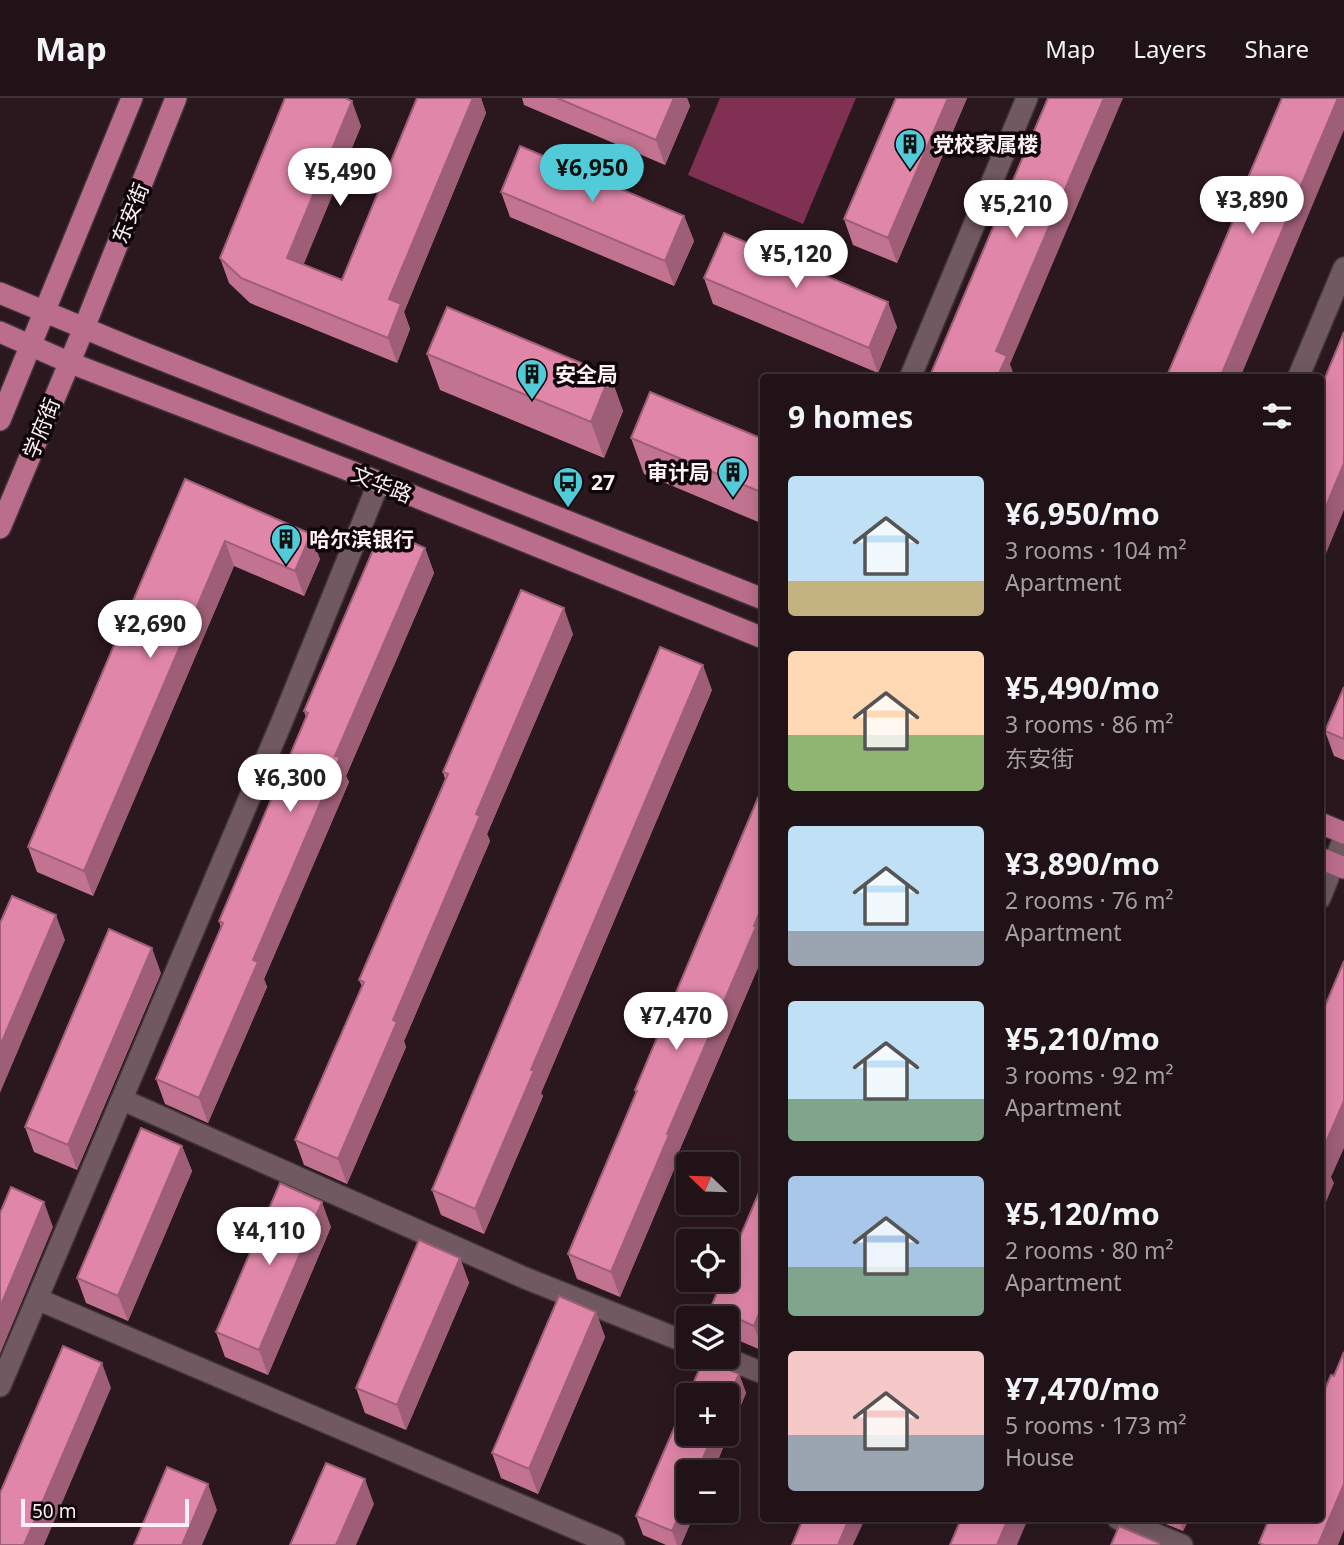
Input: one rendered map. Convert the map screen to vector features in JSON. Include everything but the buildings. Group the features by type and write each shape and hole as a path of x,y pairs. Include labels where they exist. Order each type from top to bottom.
{"main road":[{"name":"东安街","path":"44,311 132,98"},
{"name":"东安街","path":"84,328 176,98"},
{"name":"文华路","path":"0,293 760,598"},
{"name":"学府街","path":"0,420 44,311"},
{"name":"学府街","path":"0,528 84,328"},
{"name":"文华路","path":"0,332 68,362 379,482 760,637"},
{"path":"1324,825 1344,836"}],"street":[{"path":"912,374 1027,98"},
{"path":"1300,374 1344,268"},
{"path":"0,1386 283,719 379,482"},
{"path":"1324,886 1344,836"},
{"path":"123,1100 525,1278 676,1338"},
{"path":"37,1299 614,1545"},
{"path":"739,1364 760,1372"},
{"path":"1125,1522 1182,1545"}],"shaded area":[{"path":"720,98 856,98 803,224 688,175"}],"place":[{"name":"党校家属楼","path":"910,171"},
{"name":"安全局","path":"532,401"},
{"name":"审计局","path":"733,499"},
{"name":"27","path":"568,509"},
{"name":"哈尔滨银行","path":"286,566"}]}
